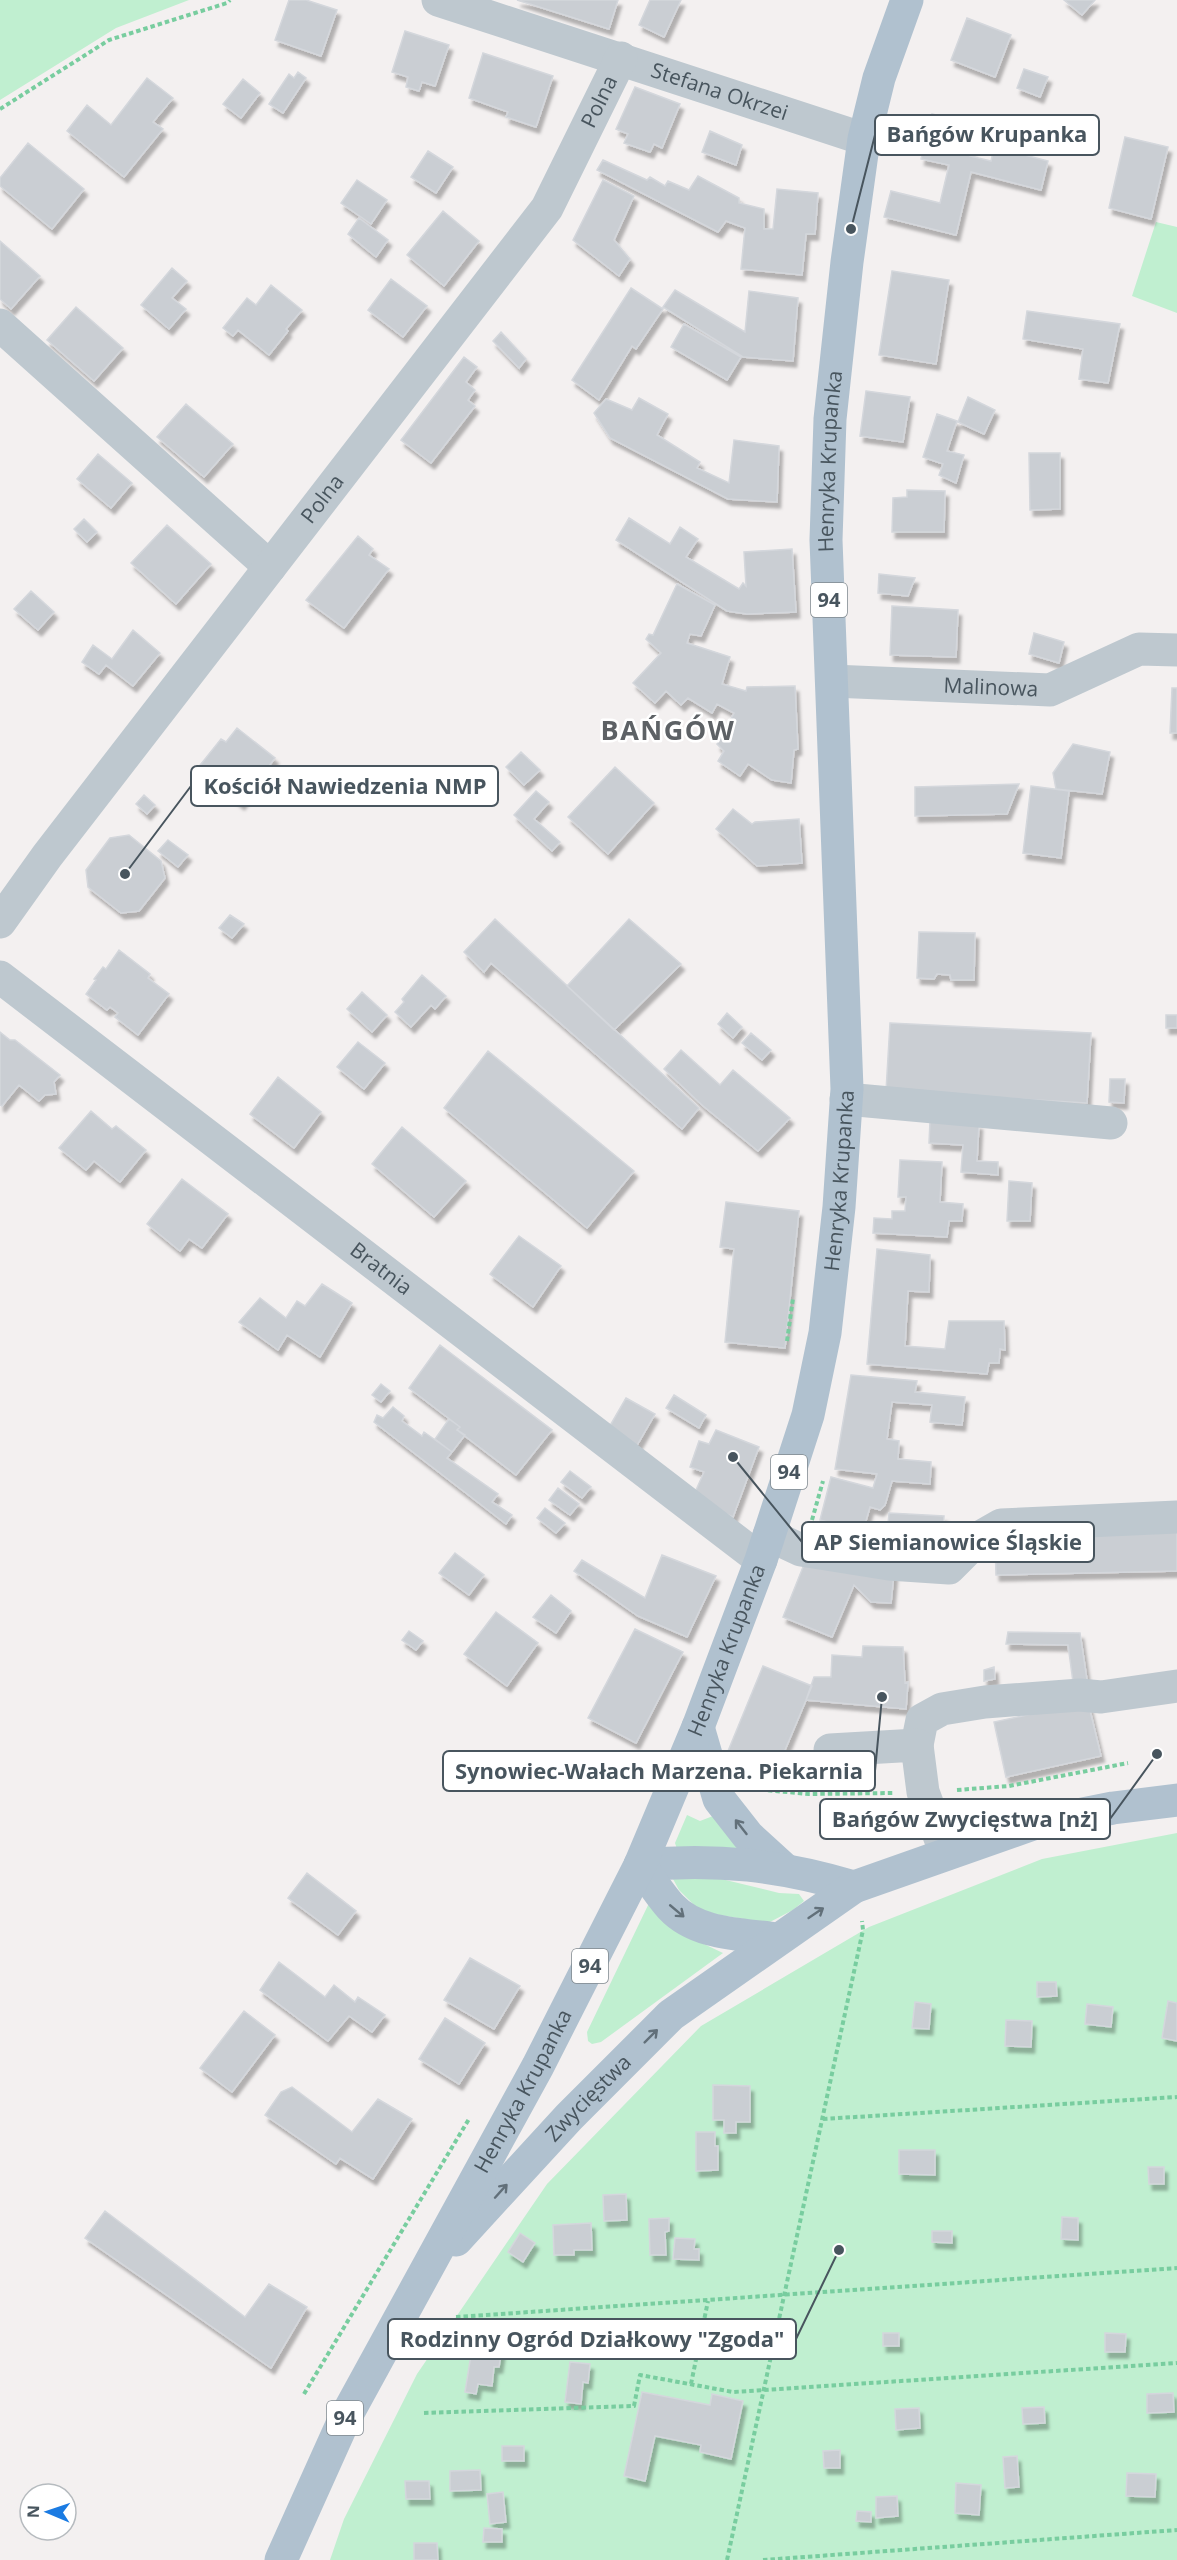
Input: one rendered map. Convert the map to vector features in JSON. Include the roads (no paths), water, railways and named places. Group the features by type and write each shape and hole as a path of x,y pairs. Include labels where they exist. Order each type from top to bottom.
{"main road":[{"name":"Henryka Krupanka","path":"419,2281 538,2066 640,1865 698,1727 765,1547 808,1415 825,1333 839,1207 846,1099 826,540 830,419 847,262 864,139 879,78 907,0"},
{"path":"698,1727 719,1799 748,1836 783,1868"},
{"name":"Zwycięstwa","path":"419,2281 569,2117 671,2015 854,1887 1033,1824 1113,1808 1177,1800"},
{"path":"640,1865 699,1861 783,1868 854,1887"},
{"path":"640,1865 672,1908 695,1924 719,1931 777,1939"},
{"name":"94","path":"281,2560 344,2420 419,2281"}],"street":[{"name":"Stefana Okrzei","path":"438,0 864,139"},
{"name":"Polna","path":"0,922 47,855 547,208 621,58"},
{"path":"0,325 270,567"},
{"name":"Malinowa","path":"832,681 1050,690 1139,649 1177,650"},
{"name":"Bratnia","path":"0,977 765,1547 801,1550 889,1564 950,1568 980,1537 1001,1525 1177,1517"},
{"path":"846,1099 1111,1123"},
{"path":"946,1854 923,1792 917,1745 922,1720 942,1709 985,1702 1080,1695 1101,1697 1177,1686"},
{"path":"830,1750 917,1745"}],"place":[{"name":"Bańgów Krupanka","path":"851,229"},
{"name":"Kościół Nawiedzenia NMP","path":"125,874"},
{"name":"AP Siemianowice Śląskie","path":"733,1457"},
{"name":"Synowiec-Wałach Marzena. Piekarnia","path":"882,1697"},
{"name":"Bańgów Zwycięstwa [nż]","path":"1157,1754"},
{"name":"Rodzinny Ogród Działkowy \"Zgoda\"","path":"839,2250"}],"district":[{"name":"BAŃGÓW","path":"668,731"}]}
